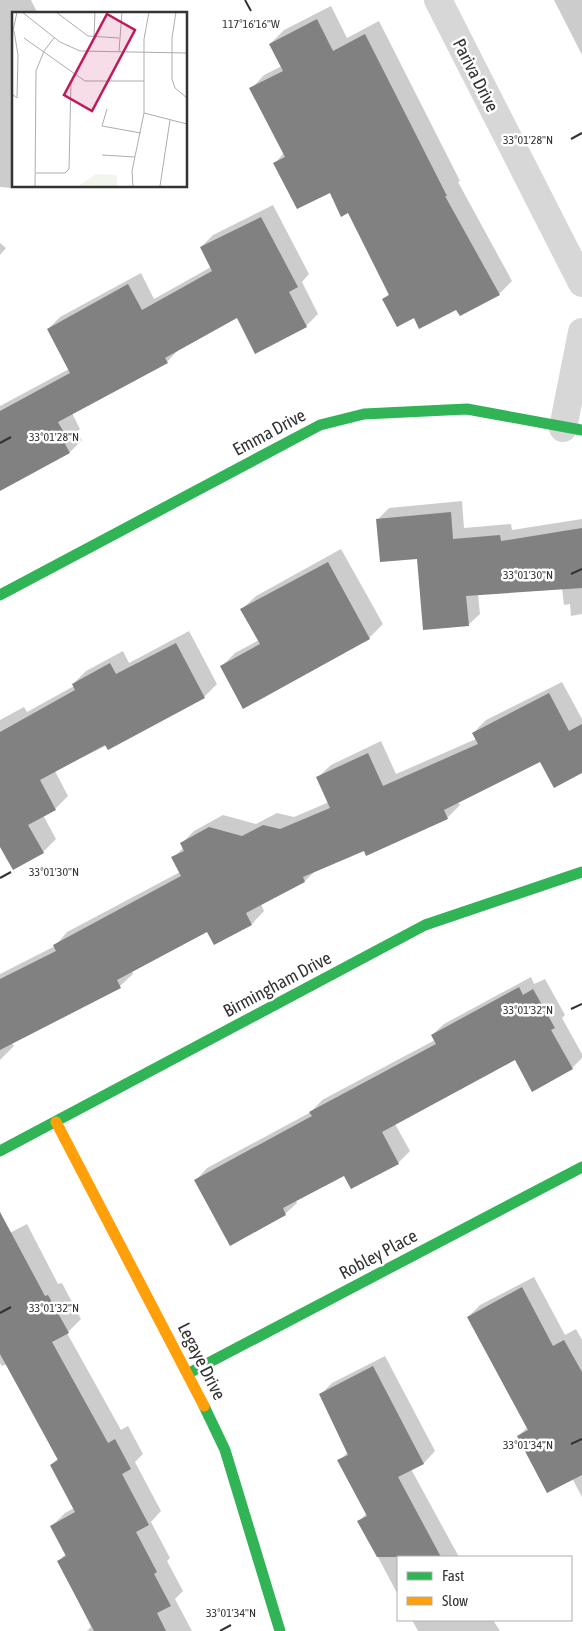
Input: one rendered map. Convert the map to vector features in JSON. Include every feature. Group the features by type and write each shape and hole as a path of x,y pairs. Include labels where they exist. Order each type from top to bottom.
{"street":[{"name":"Pariva Drive","path":"438,0 582,283"},
{"path":"572,429 582,332"},
{"name":"Emma Drive","path":"0,595 320,425 364,414 467,409 572,429"},
{"name":"Birmingham Drive","path":"0,1151 425,925 582,872"},
{"name":"Legaye Drive","path":"56,1122 190,1373 226,1450 280,1631"},
{"name":"Robley Place","path":"190,1373 582,1167"}],"building":[{"path":"317,19 333,51 365,34 447,196 445,196 500,295 460,316 456,310 419,329 414,318 397,327 382,299 389,295 348,213 341,217 330,193 297,209 273,163 285,157 249,88 283,71 269,44"},
{"path":"261,217 298,287 289,292 307,327 255,354 237,318 165,358 168,363 58,422 69,442 65,444 70,453 0,491 0,411 70,373 47,329 128,284 142,310 212,271 200,247"},
{"path":"451,512 453,539 500,535 501,541 582,528 582,588 466,596 469,626 423,630 417,559 380,562 376,519"},
{"path":"328,562 370,639 243,709 220,666 260,644 240,609"},
{"path":"176,643 205,698 108,750 105,745 40,780 56,810 28,825 44,853 13,870 0,847 0,732 75,690 72,684 110,663 116,674"},
{"path":"549,693 569,731 582,724 582,773 554,788 540,762 444,810 448,819 366,856 364,851 303,877 305,882 246,913 252,925 214,945 207,932 117,980 121,988 0,1050 0,979 56,951 53,945 181,876 171,857 184,851 180,843 209,827 242,836 263,825 280,829 330,808 316,777 368,753 383,786 478,744 472,733"},
{"path":"519,987 523,995 533,989 555,1028 551,1030 573,1069 532,1092 515,1060 382,1132 399,1164 351,1189 344,1176 283,1208 286,1215 230,1246 194,1180 312,1116 309,1112 436,1044 431,1035"},
{"path":"0,1212 45,1296 48,1295 69,1333 52,1342 108,1443 115,1439 131,1469 122,1474 149,1525 136,1532 157,1572 154,1574 171,1606 157,1613 166,1631 94,1631 57,1561 66,1556 50,1526 75,1512 50,1465 58,1460 0,1354"},
{"path":"522,1287 553,1346 564,1340 582,1372 582,1475 547,1493 517,1436 528,1430 467,1317"},
{"path":"373,1366 424,1464 398,1477 440,1556 377,1557 357,1521 367,1516 337,1460 348,1455 319,1394"}],"traffic: fast":[{"path":"0,595 320,425 364,414 467,409 582,430"},
{"path":"0,1151 425,925 582,872"},
{"path":"189,1373 582,1167"},
{"path":"204,1406 225,1450 280,1631"}],"traffic: slow":[{"path":"56,1122 204,1406"}]}
